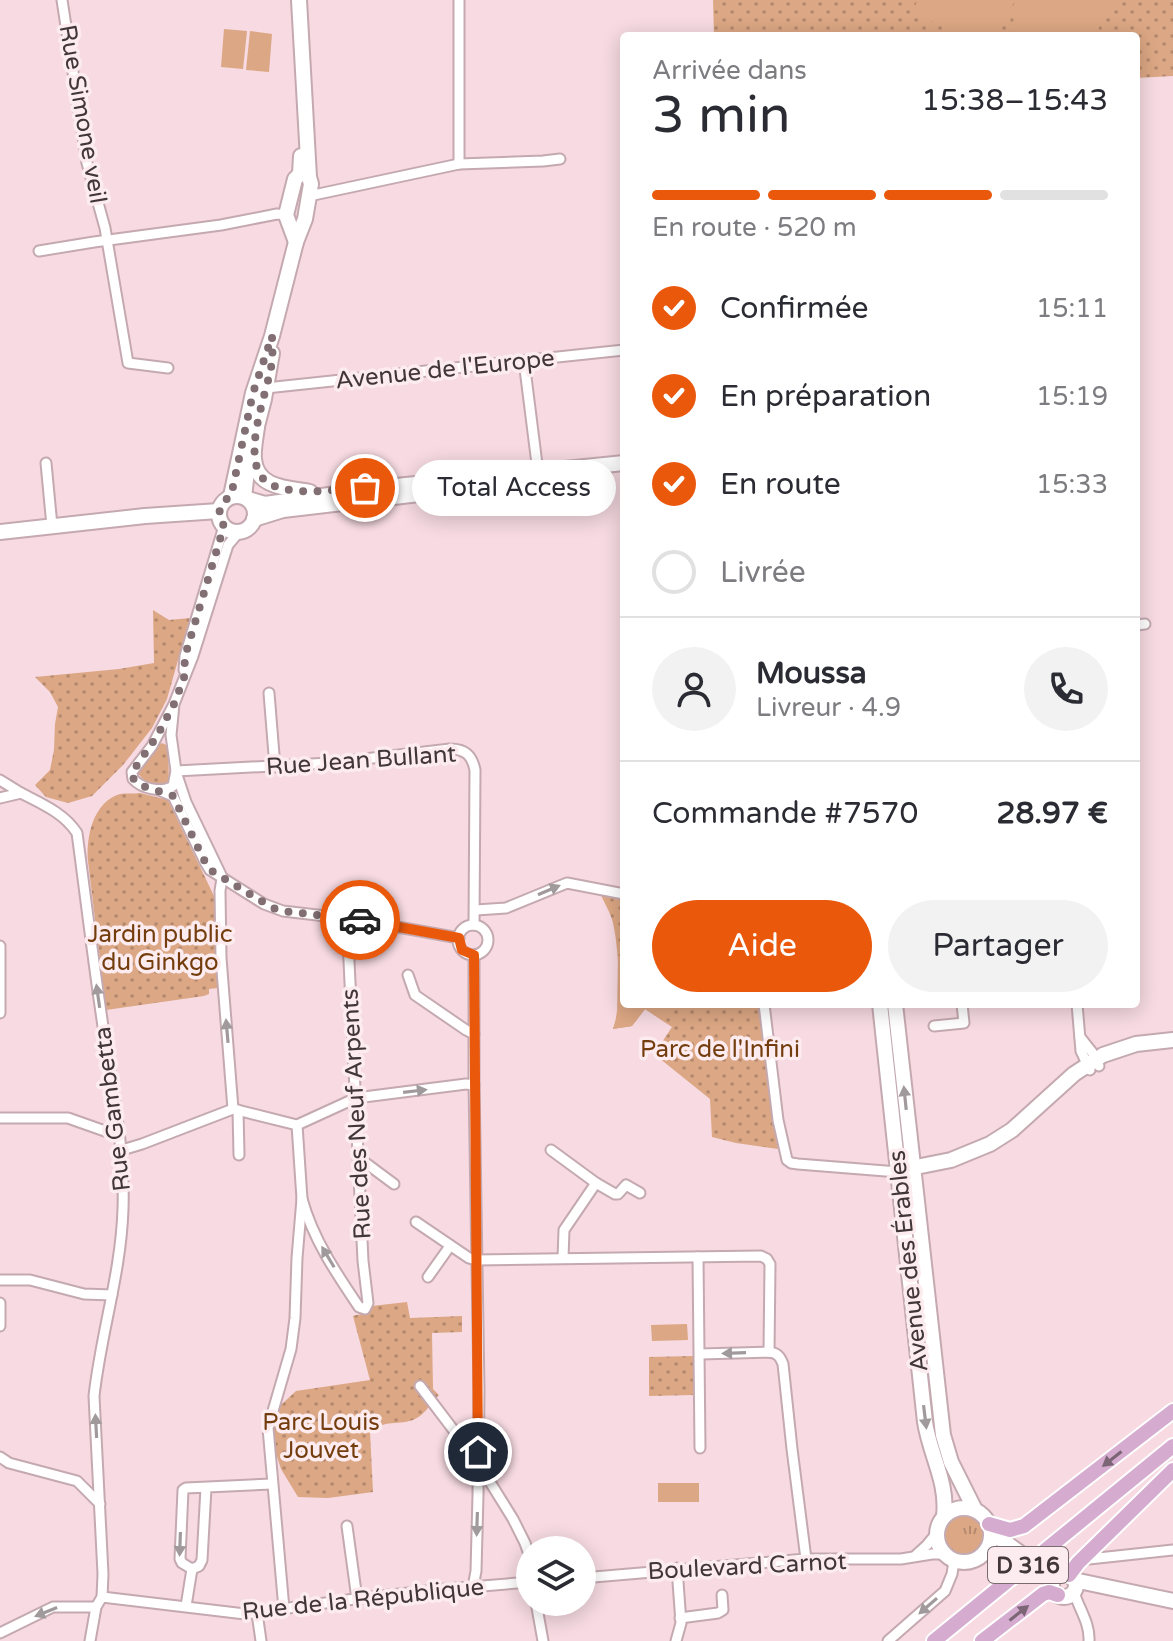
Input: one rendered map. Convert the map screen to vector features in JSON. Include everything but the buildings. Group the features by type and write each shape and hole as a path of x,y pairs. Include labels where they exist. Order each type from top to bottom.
{"main road":[{"path":"293,220 309,196 311,184 304,175 296,6"},
{"path":"241,498 253,393 272,336 296,242 293,220 295,179 304,175"},
{"path":"241,498 248,456 272,361 272,336"},
{"path":"257,426 254,458 262,479 273,486 312,492 620,463"},
{"path":"254,519 283,510 620,471"},
{"path":"241,498 254,508 254,519 247,529 230,531 221,521 219,511 223,502 241,498 265,504 386,487"},
{"path":"0,532 219,511"},
{"name":"Avenue des Érables","path":"880,1008 892,1116 908,1171 919,1231 943,1435 951,1462 974,1508"},
{"name":"Avenue des Érables","path":"895,1008 925,1422 931,1451 943,1483 944,1516"},
{"path":"908,1171 951,1160 1000,1138 1066,1080 1093,1065 1168,1041"},
{"path":"908,1171 931,1172 967,1161 1004,1144 1025,1130 1093,1065"},
{"path":"919,1231 921,1184 931,1172"},
{"path":"991,1528 1010,1530 1024,1526 1173,1411"},
{"name":"D 316","path":"934,1641 1173,1446"},
{"path":"982,1641 1043,1594 1069,1585 1078,1563 1173,1470"},
{"path":"991,1528 991,1543 976,1560 965,1563 949,1558 939,1545 937,1533 944,1516 963,1508 974,1508 1017,1552 1069,1585 1173,1601"},
{"path":"986,1552 1001,1548 1017,1552"}],"street":[{"name":"Rue Simone veil","path":"62,0 87,163 105,228 128,363 168,368"},
{"path":"459,0 459,164"},
{"path":"309,196 459,164 560,159"},
{"path":"39,251 277,214 293,220"},
{"name":"Avenue de l'Europe","path":"266,388 620,350"},
{"path":"524,361 538,472"},
{"path":"46,463 52,526"},
{"path":"184,678 185,656 224,526"},
{"path":"239,532 228,545 193,656 174,704 152,746 132,772 135,782 173,796 210,870 273,908 459,938"},
{"path":"269,693 275,767"},
{"path":"174,704 171,735 176,771 186,802 222,878 221,958 239,1155"},
{"name":"Rue Jean Bullant","path":"176,771 275,767 450,749 466,752 475,770 474,925"},
{"path":"158,790 171,788 176,771"},
{"name":"Rue Gambetta","path":"0,780 59,814 77,833 122,1150 123,1211 118,1258 94,1396 103,1574 90,1641"},
{"path":"0,798 21,793"},
{"path":"476,910 506,908 567,883 620,893"},
{"name":"Rue des Neuf Arpents","path":"302,1199 320,1244 358,1305 365,1309 368,1303 363,1261 347,918"},
{"path":"474,925 483,929 488,943 483,951 474,955 462,950 459,938 466,927 474,925"},
{"path":"0,946 0,1013"},
{"path":"473,1587 477,1541 479,1347 474,955"},
{"path":"408,975 415,995 474,1034"},
{"path":"764,1008 774,1092 787,1160 798,1164 908,1171"},
{"path":"934,1026 964,1023 962,1008"},
{"path":"1077,1008 1080,1037 1093,1065"},
{"path":"122,1150 236,1110 297,1125 356,1098 474,1085"},
{"path":"0,1118 68,1118 119,1136"},
{"path":"284,1609 268,1428 293,1338 302,1199 297,1125"},
{"path":"551,1150 615,1194 626,1185 640,1193"},
{"path":"359,1158 394,1184"},
{"path":"563,1258 564,1230 596,1183"},
{"path":"416,1222 476,1260 761,1256 770,1264 769,1352"},
{"path":"428,1277 450,1246"},
{"path":"698,1257 700,1448"},
{"path":"0,1280 30,1280 84,1294 112,1295"},
{"path":"0,1303 0,1322"},
{"path":"700,1354 769,1352 781,1358 806,1559"},
{"path":"420,1386 477,1461 522,1536"},
{"path":"0,1457 9,1463 77,1481 99,1482"},
{"path":"77,1481 100,1504"},
{"path":"192,1569 180,1559 182,1493 186,1488 272,1484"},
{"path":"192,1569 199,1566 202,1560 206,1488"},
{"path":"347,1526 357,1599"},
{"path":"913,1557 937,1533"},
{"path":"1089,1559 1173,1550"},
{"path":"888,1641 945,1591 952,1574 949,1558"},
{"name":"Boulevard Carnot","path":"596,1577 806,1559 949,1558"},
{"path":"676,1641 680,1618 677,1568"},
{"path":"186,1606 192,1569"},
{"name":"Rue de la République","path":"0,1633 53,1607 99,1602 257,1613 357,1599 516,1583"},
{"path":"1069,1585 1088,1626 1089,1641"},
{"path":"680,1618 718,1613 723,1610 722,1595"},
{"path":"257,1613 261,1641"},
{"path":"539,1616 543,1641"}],"green space":[{"path":"713,0 1173,0 1173,76 1140,78 1140,32 714,32"},
{"path":"918,0 1015,0 1000,32 954,32 912,12"},
{"path":"1023,0 1112,0 1097,32 1008,32"},
{"path":"224,29 247,31 243,69 221,67"},
{"path":"250,31 272,34 269,72 246,70"},
{"path":"153,610 169,620 190,618 167,699 152,728 123,765 92,796 68,803 46,797 35,785 50,770 58,707 50,692 35,677 154,663"},
{"path":"162,743 168,746 169,782 163,786 142,779 138,773 155,747"},
{"name":"Jardin public du Ginkgo","path":"140,793 168,800 214,896 218,988 209,989 209,994 204,996 106,1010 88,842 93,822 103,804 120,794"},
{"name":"Parc de l'Infini","path":"601,895 620,897 620,1008 761,1008 778,1149 712,1137 710,1099 654,1054 672,1027 645,1009 632,1026 613,1029 619,977 612,920"},
{"path":"618,956 620,1008 664,1008 666,1023 645,1009 632,1026 613,1029 617,1017"},
{"name":"Parc Louis Jouvet","path":"407,1302 410,1318 462,1316 462,1332 432,1333 433,1389 439,1395 419,1417 380,1425 370,1432 373,1492 328,1498 298,1497 281,1469 268,1428 270,1415 296,1391 370,1380 353,1316 366,1313 372,1306"},
{"path":"687,1324 688,1340 652,1341 651,1325"},
{"path":"693,1356 693,1395 649,1396 649,1357"},
{"path":"658,1483 699,1483 699,1502 658,1502"},
{"path":"965,1514 979,1520 985,1534 979,1548 965,1554 951,1548 945,1534 951,1520"}],"way so far":[{"path":"360,920 283,911 264,904 231,884 210,870 173,796 138,785 132,772 157,736 184,678 185,656 224,526 219,511 223,502 231,496 253,393 272,336 272,361 257,426 254,458 262,479 273,486 312,492 365,488"}],"place":[{"name":"Total Access","path":"365,488"}],"route":[{"path":"360,920 459,938 462,950 474,955 478,1452"}]}
